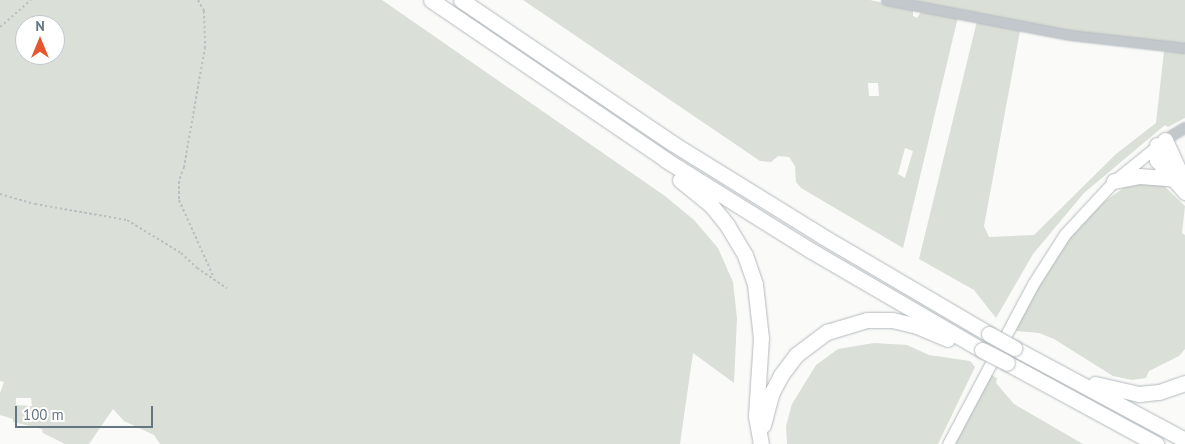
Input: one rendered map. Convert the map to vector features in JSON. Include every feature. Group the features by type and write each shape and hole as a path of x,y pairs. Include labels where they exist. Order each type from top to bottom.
{"highway":[{"path":"431,0 666,160 810,250 982,350 1156,444"},
{"path":"461,0 680,149 989,334 1185,440"},
{"path":"1161,143 1157,160 1170,178 1185,192"},
{"path":"1161,143 1185,184"},
{"path":"666,160 679,179 711,205 727,225 744,255 755,284 761,338 756,416 761,444"},
{"path":"1114,181 1139,176 1170,178"},
{"path":"761,444 772,392 781,374 796,355 827,332 867,320 892,320 917,326 958,345 982,350"},
{"path":"1077,382 1139,394 1158,392 1185,383"}],"main road":[{"path":"948,444 1045,263 1065,234 1114,181 1161,143"}],"street":[{"path":"886,0 1070,35 1185,48"},
{"path":"1161,143 1185,128"}],"path":[{"path":"0,27 31,0"},
{"path":"198,0 204,11 205,47 184,167 179,181 179,200 214,278"},
{"path":"0,194 35,204 127,220 181,253 197,268 227,288"}],"shaded area":[{"path":"0,0 382,0 665,196 694,220 718,248 733,282 737,318 734,383 693,353 680,444 160,444 154,435 124,421 113,409 89,444 65,444 43,433 42,429 13,422 13,419 0,415 0,393 4,382 0,381","holes":["16,398 31,398 32,406 16,405"]},
{"path":"523,0 870,0 913,9 913,16 917,18 921,12 958,17 903,248 801,188 796,182 795,166 789,157 778,156 771,162 760,161","holes":["868,83 878,83 879,96 869,96","905,148 913,151 905,178 898,174"]},
{"path":"903,0 1185,0 1185,45 1087,34"},
{"path":"977,21 1020,31 984,226 989,237 1034,235 1116,154 1156,123 1164,51 1185,53 1185,118 1168,127 1165,125 1084,193 1033,254 996,318 974,290 919,259"},
{"path":"1135,180 1163,185 1185,206 1182,233 1185,235 1185,349 1179,356 1149,371 1146,378 1132,380 1113,376 1054,339 1039,333 1016,331 1039,280 1077,227 1095,208"},
{"path":"874,343 907,345 929,355 970,361 975,367 938,444 787,444 786,426 792,404 816,365 838,349"},
{"path":"990,374 997,378 996,383 1014,404 1083,444 955,444"}]}
